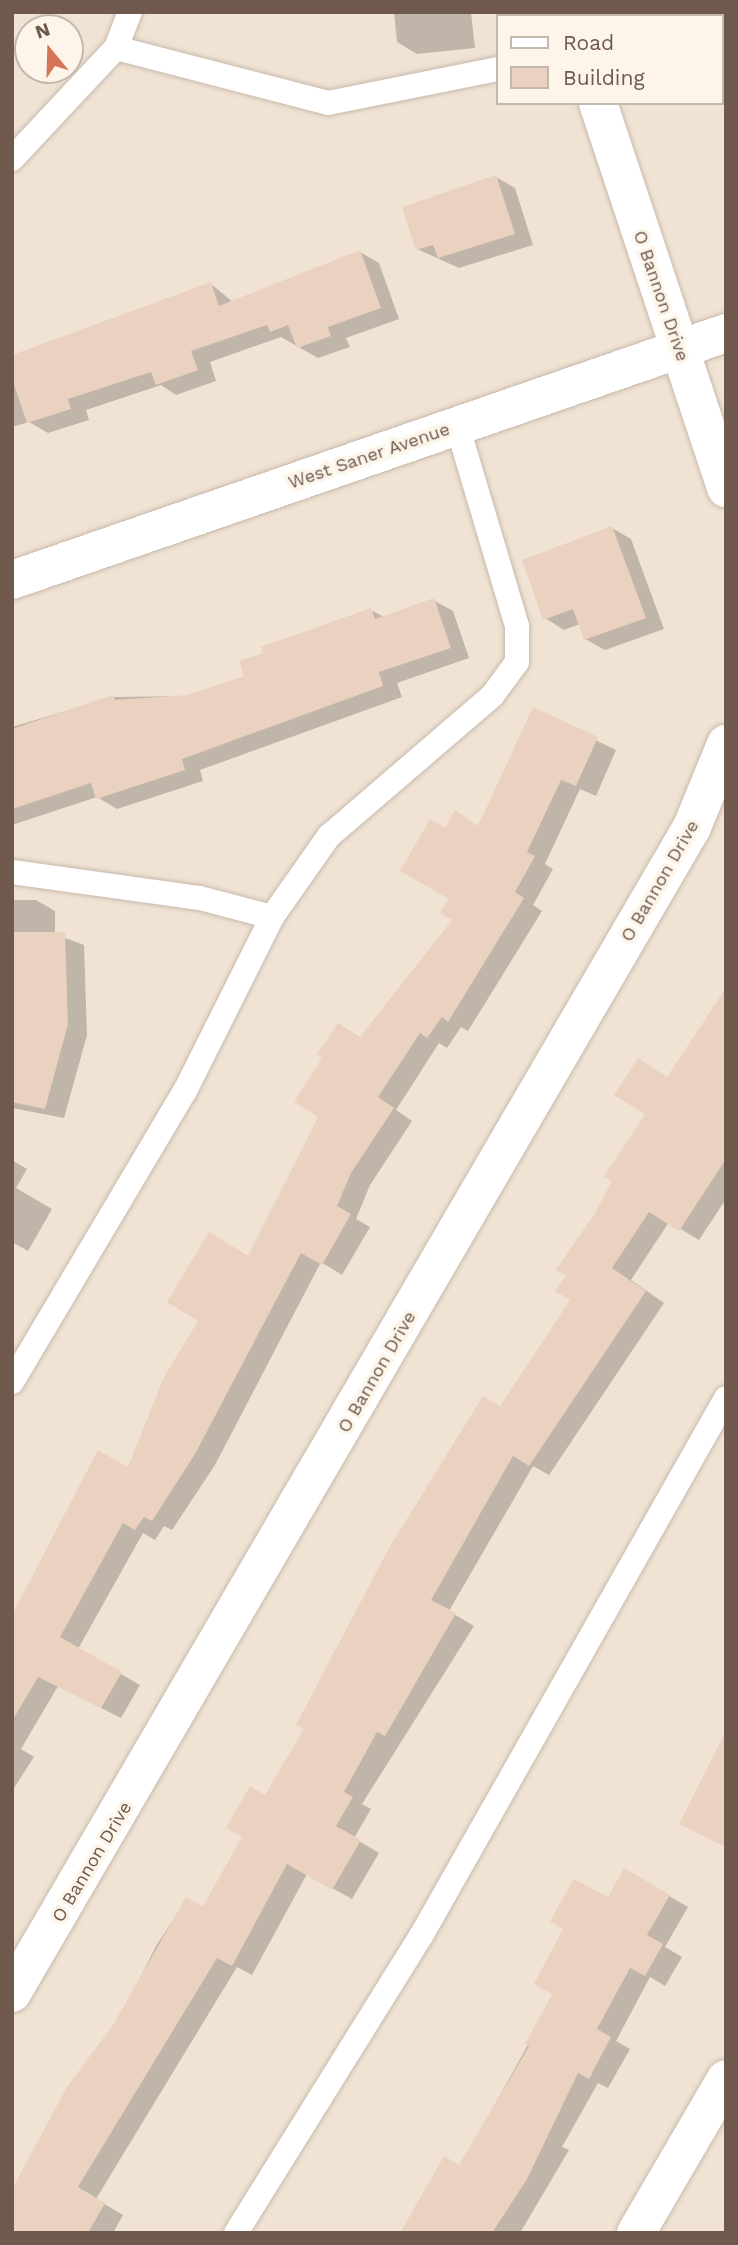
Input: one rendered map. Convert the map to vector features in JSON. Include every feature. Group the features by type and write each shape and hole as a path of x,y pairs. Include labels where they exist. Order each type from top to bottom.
{"street":[{"name":"O Bannon Drive","path":"599,105 726,488"},
{"name":"West Saner Avenue","path":"12,580 726,333"},
{"name":"O Bannon Drive","path":"12,1993 692,827 726,744"},
{"path":"636,2233 726,2079"}],"lane":[{"path":"12,159 116,48 130,12"},
{"path":"116,48 328,103 496,69"},
{"path":"12,1381 185,1091 272,917 329,836 492,696 517,662 517,626 457,425"},
{"path":"12,872 200,898 272,917"},
{"path":"236,2233 421,1936 726,1398"}],"shaded area":[{"path":"12,12 726,12 726,2233 12,2233"}],"building":[{"path":"496,175 515,234 438,258 433,245 416,250 402,207"},
{"path":"360,250 381,308 328,327 331,336 297,348 288,325 270,332 267,325 191,351 198,370 156,385 151,372 68,399 71,409 27,423 12,379 12,355 211,282 219,306"},
{"path":"612,526 646,618 584,640 573,609 543,620 522,560"},
{"path":"434,598 451,648 379,672 383,686 182,759 185,770 96,799 91,783 12,809 12,729 113,695 115,700 188,695 244,676 239,661 263,653 261,647 371,608 375,619"},
{"path":"533,707 598,737 576,786 561,780 527,852 535,856 515,892 524,898 448,1022 442,1017 427,1038 420,1033 378,1097 394,1108 351,1173 337,1206 351,1214 322,1265 301,1253 195,1454 152,1521 144,1517 135,1530 123,1523 60,1637 122,1672 101,1708 38,1677 12,1721 12,1615 98,1450 128,1467 164,1377 198,1321 167,1302 209,1232 248,1256 318,1117 294,1102 322,1058 317,1054 338,1023 360,1037 452,920 440,913 449,899 400,871 430,819 445,828 455,810 478,826"},
{"path":"12,932 65,932 68,1024 45,1109 12,1102"},
{"path":"726,988 726,1159 679,1231 649,1212 612,1268 646,1291 529,1466 513,1456 431,1600 456,1613 385,1736 377,1732 344,1792 353,1797 336,1826 361,1840 332,1890 287,1864 232,1966 217,1958 78,2187 105,2203 88,2233 12,2233 12,2189 67,2087 113,2025 186,1897 203,1906 242,1837 226,1828 250,1786 265,1795 304,1729 296,1725 389,1548 483,1396 500,1406 570,1300 555,1291 566,1276 556,1270 595,1213 612,1181 604,1176 645,1114 614,1095 638,1058 667,1077"},
{"path":"726,1731 726,1847 679,1824"},
{"path":"624,1868 670,1895 647,1935 663,1944 645,1976 630,1968 597,2029 611,2037 589,2079 578,2073 527,2179 492,2233 400,2233 444,2156 459,2165 529,2046 525,2044 552,1994 534,1984 563,1929 550,1921 574,1879 608,1897"}]}
